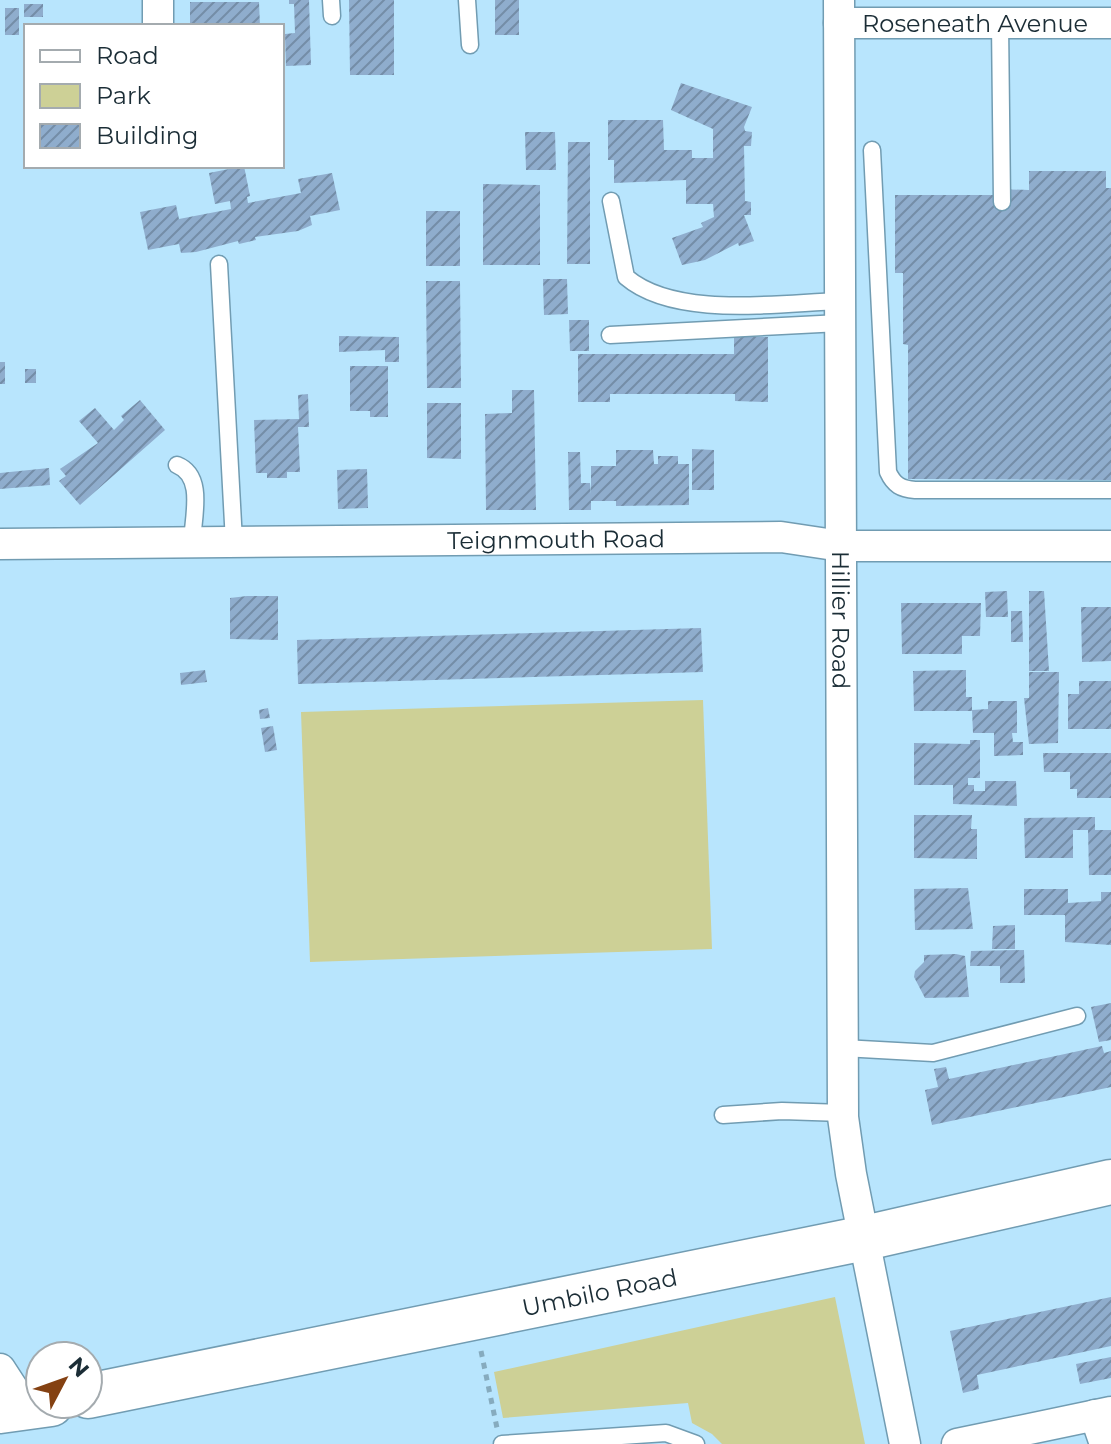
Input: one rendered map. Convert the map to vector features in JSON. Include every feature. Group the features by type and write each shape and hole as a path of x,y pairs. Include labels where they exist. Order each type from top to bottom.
{"main road":[{"name":"Umbilo Road","path":"104,1393 865,1238 1111,1182"}],"street":[{"path":"158,0 158,24"},
{"name":"Roseneath Avenue","path":"839,12 1000,23 1111,23"},
{"name":"Hillier Road","path":"839,12 843,1113 845,1143 905,1444"},
{"name":"Teignmouth Road","path":"0,544 781,537 841,546 1111,546"},
{"path":"0,1369 24,1405"},
{"path":"957,1444 1103,1414 1105,1444"}],"lane":[{"path":"467,0 470,45"},
{"path":"1000,23 1002,202"},
{"path":"872,150 888,472 892,480 898,487 915,490 1111,490"},
{"path":"611,201 626,277 642,288 710,305 839,312"},
{"path":"219,264 234,542"},
{"path":"610,335 839,312"},
{"path":"177,465 188,469 194,479 192,542"},
{"path":"843,1048 933,1053 1077,1016"},
{"path":"723,1115 782,1111 843,1113"},
{"path":"502,1444 666,1433 696,1444"}],"path":[{"path":"474,1317 496,1420"}],"green space":[{"path":"703,700 712,949 310,962 301,712"},
{"path":"835,1297 865,1444 722,1444 712,1434 692,1423 688,1403 503,1418 494,1372"}],"building":[{"path":"289,0 309,0 311,65 286,66 285,34 295,33 294,4 289,4"},
{"path":"349,0 394,0 394,75 350,75"},
{"path":"495,0 519,0 519,35 495,35"},
{"path":"190,2 259,2 260,24 190,24"},
{"path":"24,4 43,4 43,17 24,17"},
{"path":"5,8 19,8 19,35 5,35"},
{"path":"51,23 122,23 122,24"},
{"path":"681,83 752,107 744,127 745,131 752,132 751,146 744,146 745,201 751,202 751,215 744,215 754,241 739,246 738,243 705,260 682,265 672,238 703,227 701,223 714,217 713,204 686,204 686,180 614,183 614,160 608,160 608,120 663,120 664,150 692,150 692,158 713,158 713,129 671,110"},
{"path":"525,132 555,132 556,170 526,170"},
{"path":"568,142 590,142 590,264 567,264"},
{"path":"244,168 250,196 247,197 248,203 301,193 298,179 332,173 340,210 310,216 312,225 298,231 255,237 256,240 239,244 238,241 181,253 179,244 148,250 140,212 176,205 179,219 231,209 230,201 215,204 209,173"},
{"path":"1029,171 1106,171 1106,188 1111,188 1111,480 908,479 908,345 903,344 903,273 895,273 895,195 994,195 995,189 1029,190"},
{"path":"483,184 540,185 540,265 483,265"},
{"path":"426,211 460,211 460,266 426,266"},
{"path":"543,279 567,279 568,314 544,315"},
{"path":"426,281 460,281 461,388 427,388"},
{"path":"569,320 589,320 589,351 570,351"},
{"path":"339,336 399,337 399,362 385,362 385,350 339,352"},
{"path":"734,337 768,337 768,402 735,401 735,394 610,394 610,402 578,402 578,354 734,354"},
{"path":"0,362 5,362 5,384 0,384"},
{"path":"350,366 388,366 388,417 370,417 370,411 350,411"},
{"path":"25,369 36,369 36,383 25,383"},
{"path":"512,390 534,390 536,510 486,510 485,414 512,413"},
{"path":"308,394 309,427 298,427 300,472 287,472 287,478 267,478 267,473 256,473 254,420 299,419 298,395"},
{"path":"140,400 165,430 80,505 59,481 66,476 60,469 98,443 79,421 95,408 114,430 124,420 121,416"},
{"path":"427,403 461,403 461,459 427,458"},
{"path":"692,449 714,450 714,490 692,490"},
{"path":"616,450 653,450 654,464 658,464 658,456 678,456 678,464 689,464 689,505 616,506 616,501 591,501 591,510 569,510 568,452 580,452 581,483 590,483 591,494 591,466 616,466"},
{"path":"49,468 50,485 0,489 0,473"},
{"path":"367,469 368,508 338,509 337,470"},
{"path":"1007,591 1008,617 986,617 985,592"},
{"path":"1029,591 1044,591 1049,671 1029,671"},
{"path":"278,596 278,640 230,639 230,598"},
{"path":"901,603 981,603 980,636 962,636 962,654 902,654"},
{"path":"1081,607 1111,607 1111,661 1082,662"},
{"path":"1011,611 1022,611 1023,642 1011,642"},
{"path":"701,628 703,672 298,684 297,640"},
{"path":"205,670 207,682 181,685 180,673"},
{"path":"966,670 966,697 972,697 972,711 914,711 913,671"},
{"path":"1029,672 1059,672 1058,743 1029,744 1024,698 1029,698"},
{"path":"1079,681 1111,681 1111,729 1068,729 1068,694 1079,694"},
{"path":"988,701 1017,701 1017,733 1012,733 1013,742 1023,742 1023,755 994,756 994,733 973,733 972,710 988,709"},
{"path":"268,708 270,718 260,719 259,710"},
{"path":"273,726 277,750 265,752 261,728"},
{"path":"970,740 980,740 980,778 968,778 968,785 974,785 974,791 985,791 985,781 1016,781 1017,806 953,804 953,785 914,785 914,743 970,744"},
{"path":"1043,753 1111,753 1111,798 1077,798 1077,789 1070,789 1070,772 1044,772"},
{"path":"914,815 972,815 971,829 977,829 977,859 914,858"},
{"path":"1095,817 1095,830 1111,830 1111,875 1089,875 1088,830 1073,830 1073,858 1025,858 1024,818"},
{"path":"968,888 973,929 915,930 914,889"},
{"path":"1024,889 1068,889 1068,903 1101,901 1101,892 1111,892 1111,945 1065,942 1065,915 1024,915"},
{"path":"1015,925 1015,949 992,949 993,926"},
{"path":"1024,950 1025,983 1000,983 1000,966 970,966 971,951"},
{"path":"924,955 965,956 969,997 925,998 914,977 915,971 924,962"},
{"path":"1111,1003 1111,1040 1099,1042 1091,1007"},
{"path":"1102,1046 1104,1053 1111,1051 1111,1087 932,1125 925,1090 938,1087 934,1069 946,1067 949,1079"},
{"path":"1111,1297 1111,1346 977,1375 979,1389 963,1393 950,1331"},
{"path":"1111,1357 1111,1378 1080,1384 1076,1364"}]}
